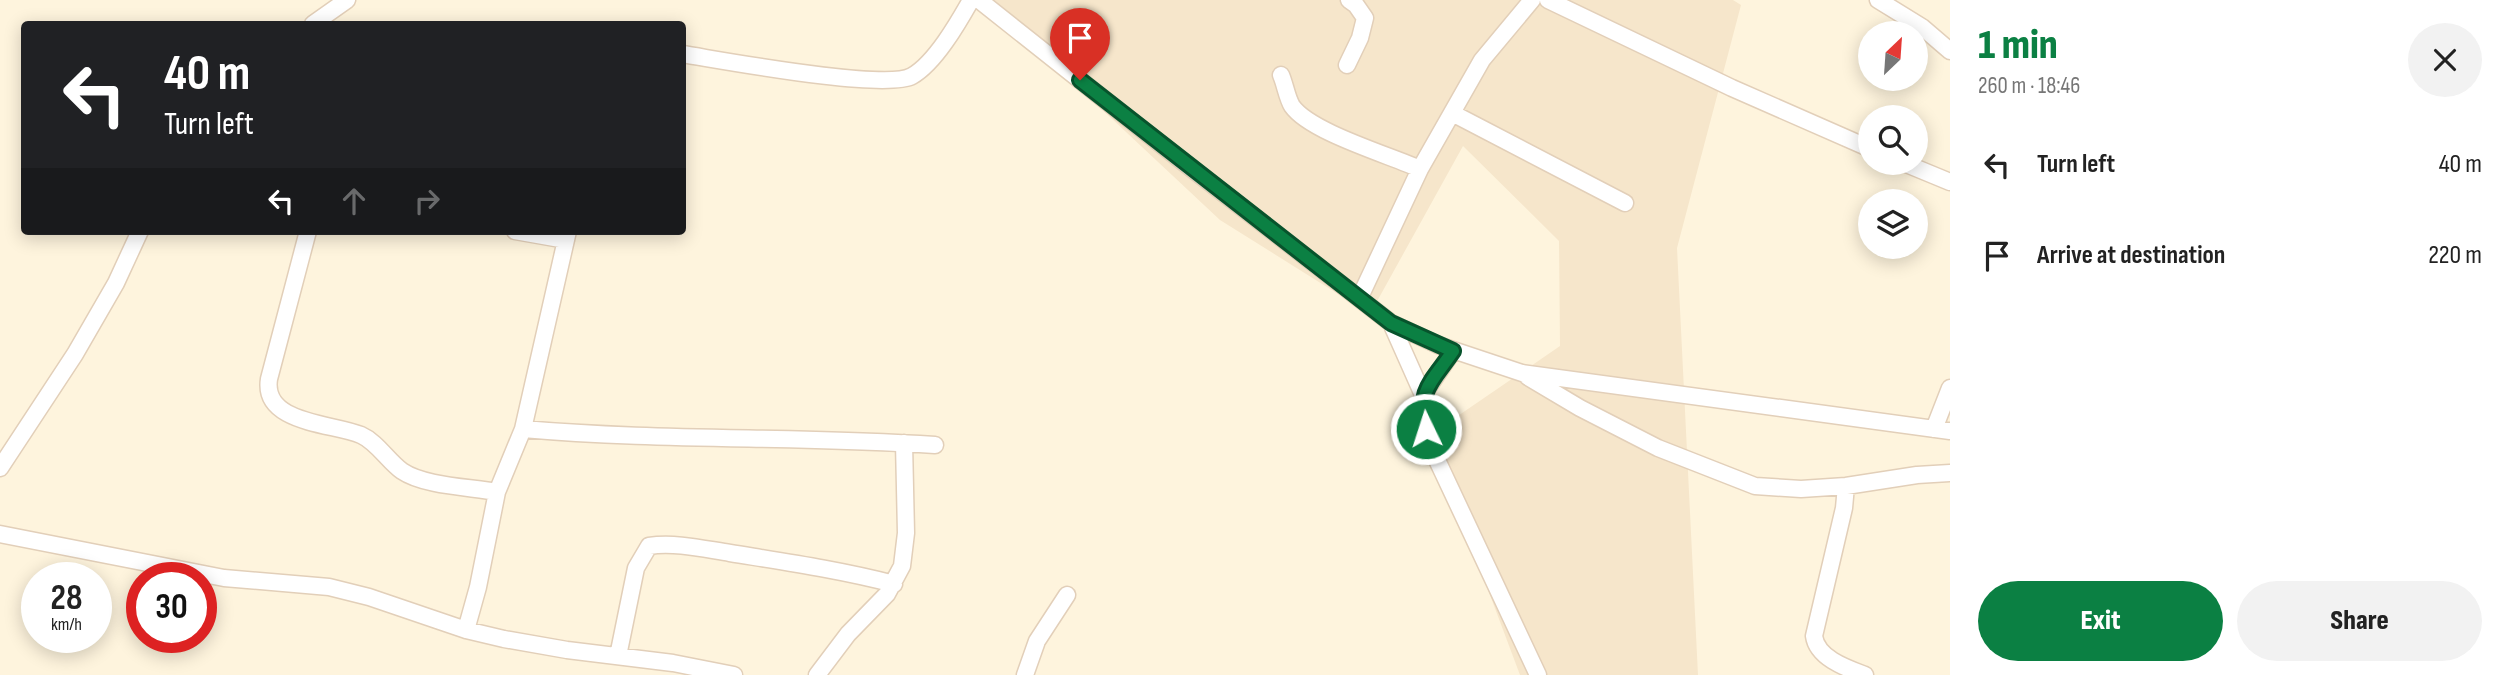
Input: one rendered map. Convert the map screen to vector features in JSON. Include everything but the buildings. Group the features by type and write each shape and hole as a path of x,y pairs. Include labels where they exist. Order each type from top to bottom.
{"street":[{"path":"317,21 346,0"},
{"path":"686,55 855,79 904,79 914,75 936,52 960,21 971,0"},
{"path":"979,0 1187,166 1391,323 1453,351 1522,373 1942,430 1950,388"},
{"path":"1347,65 1360,38 1365,18 1349,0"},
{"path":"1360,297 1420,169 1482,60 1532,0"},
{"path":"1548,0 1732,88 1858,143"},
{"path":"1878,0 1922,27 1950,51"},
{"path":"1281,75 1292,105 1305,118 1320,128 1420,169"},
{"path":"1452,113 1625,203"},
{"path":"1928,173 1950,182"},
{"path":"0,468 75,354 116,283 138,235"},
{"path":"307,235 269,379 267,392 270,398 286,413 363,436 397,467 417,478 497,492"},
{"path":"466,630 478,587 497,492 523,429 567,235"},
{"path":"1391,323 1423,395 1422,412 1430,445 1538,675"},
{"path":"1423,395 1453,351"},
{"path":"1522,373 1580,408 1658,448 1755,486 1801,489 1846,486 1950,472"},
{"path":"523,429 671,437 854,440 935,445"},
{"path":"817,675 848,634 894,584 902,566 906,533 904,443"},
{"path":"1846,486 1844,508 1814,636 1816,646 1823,653 1865,675"},
{"path":"0,534 224,578 329,587 369,597 466,630 567,650 673,663 734,675"},
{"path":"618,656 636,568 649,546 659,544 685,547 838,570 894,584"},
{"path":"1025,675 1037,641 1067,595"}],"shaded area":[{"path":"985,0 1733,0 1741,5 1677,248 1698,675 1520,675 1430,435 1560,346 1559,241 1463,146 1370,314 1220,220"}],"route":[{"path":"1080,80 1391,323 1453,351 1423,395 1422,412 1426,429"}]}
